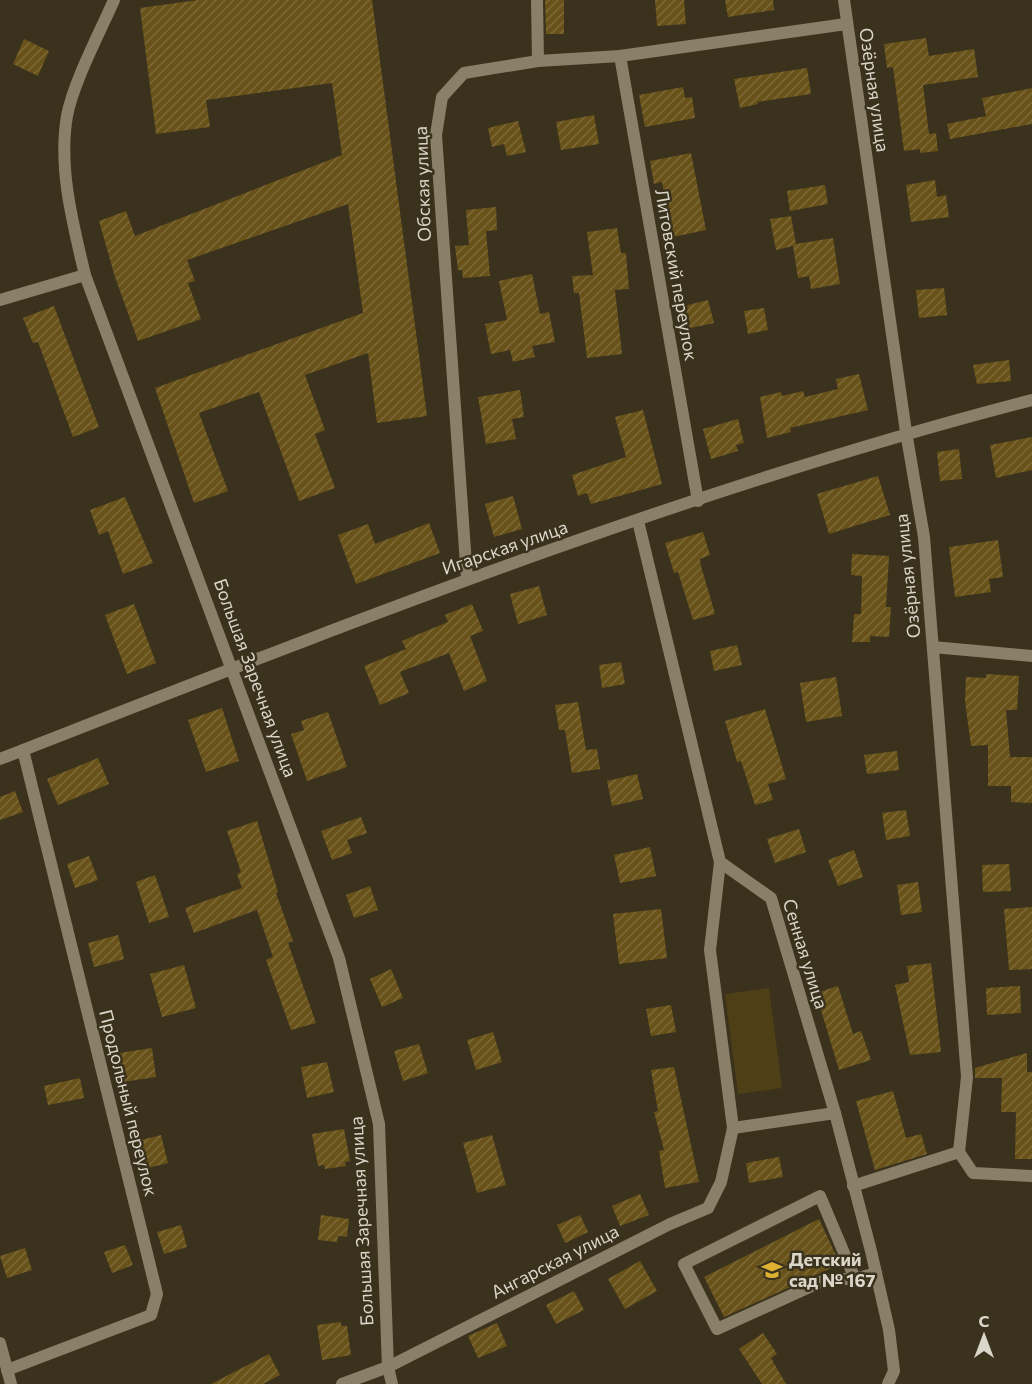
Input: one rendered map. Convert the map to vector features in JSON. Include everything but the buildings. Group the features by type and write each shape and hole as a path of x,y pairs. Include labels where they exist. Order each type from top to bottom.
{"street":[{"name":"Большая Заречная улица","path":"114,0 68,115 65,165 72,220 85,275 339,958 379,1124 388,1367 392,1384"},
{"path":"537,0 538,61"},
{"name":"Озёрная улица","path":"844,0 906,432 924,537 967,1077 959,1152"},
{"name":"Обская улица","path":"467,579 436,135 442,97 464,73 538,61 620,56 846,24"},
{"name":"Литовский переулок","path":"620,56 698,501"},
{"path":"0,300 85,275"},
{"name":"Игарская улица","path":"0,759 467,579 906,432 1032,400"},
{"path":"638,521 720,862"},
{"path":"933,647 1032,656"},
{"name":"Продольный переулок","path":"7,1370 151,1315 157,1294 23,750"},
{"name":"Сенная улица","path":"720,862 771,898 835,1113 876,1274 889,1330 894,1371 888,1384"},
{"name":"Ангарская улица","path":"342,1384 388,1367 670,1224 708,1208 721,1182 733,1128 710,950 720,862"},
{"path":"733,1128 835,1113"},
{"path":"853,1186 959,1152 974,1173 1032,1176"},
{"path":"855,1279 820,1196 684,1264 717,1329 827,1279 855,1279 876,1274"},
{"path":"0,1343 11,1384"}],"shaded area":[{"path":"769,988 782,1088 738,1094 725,994"}],"place":[{"name":"Детский сад № 167","path":"772,1270"}]}
